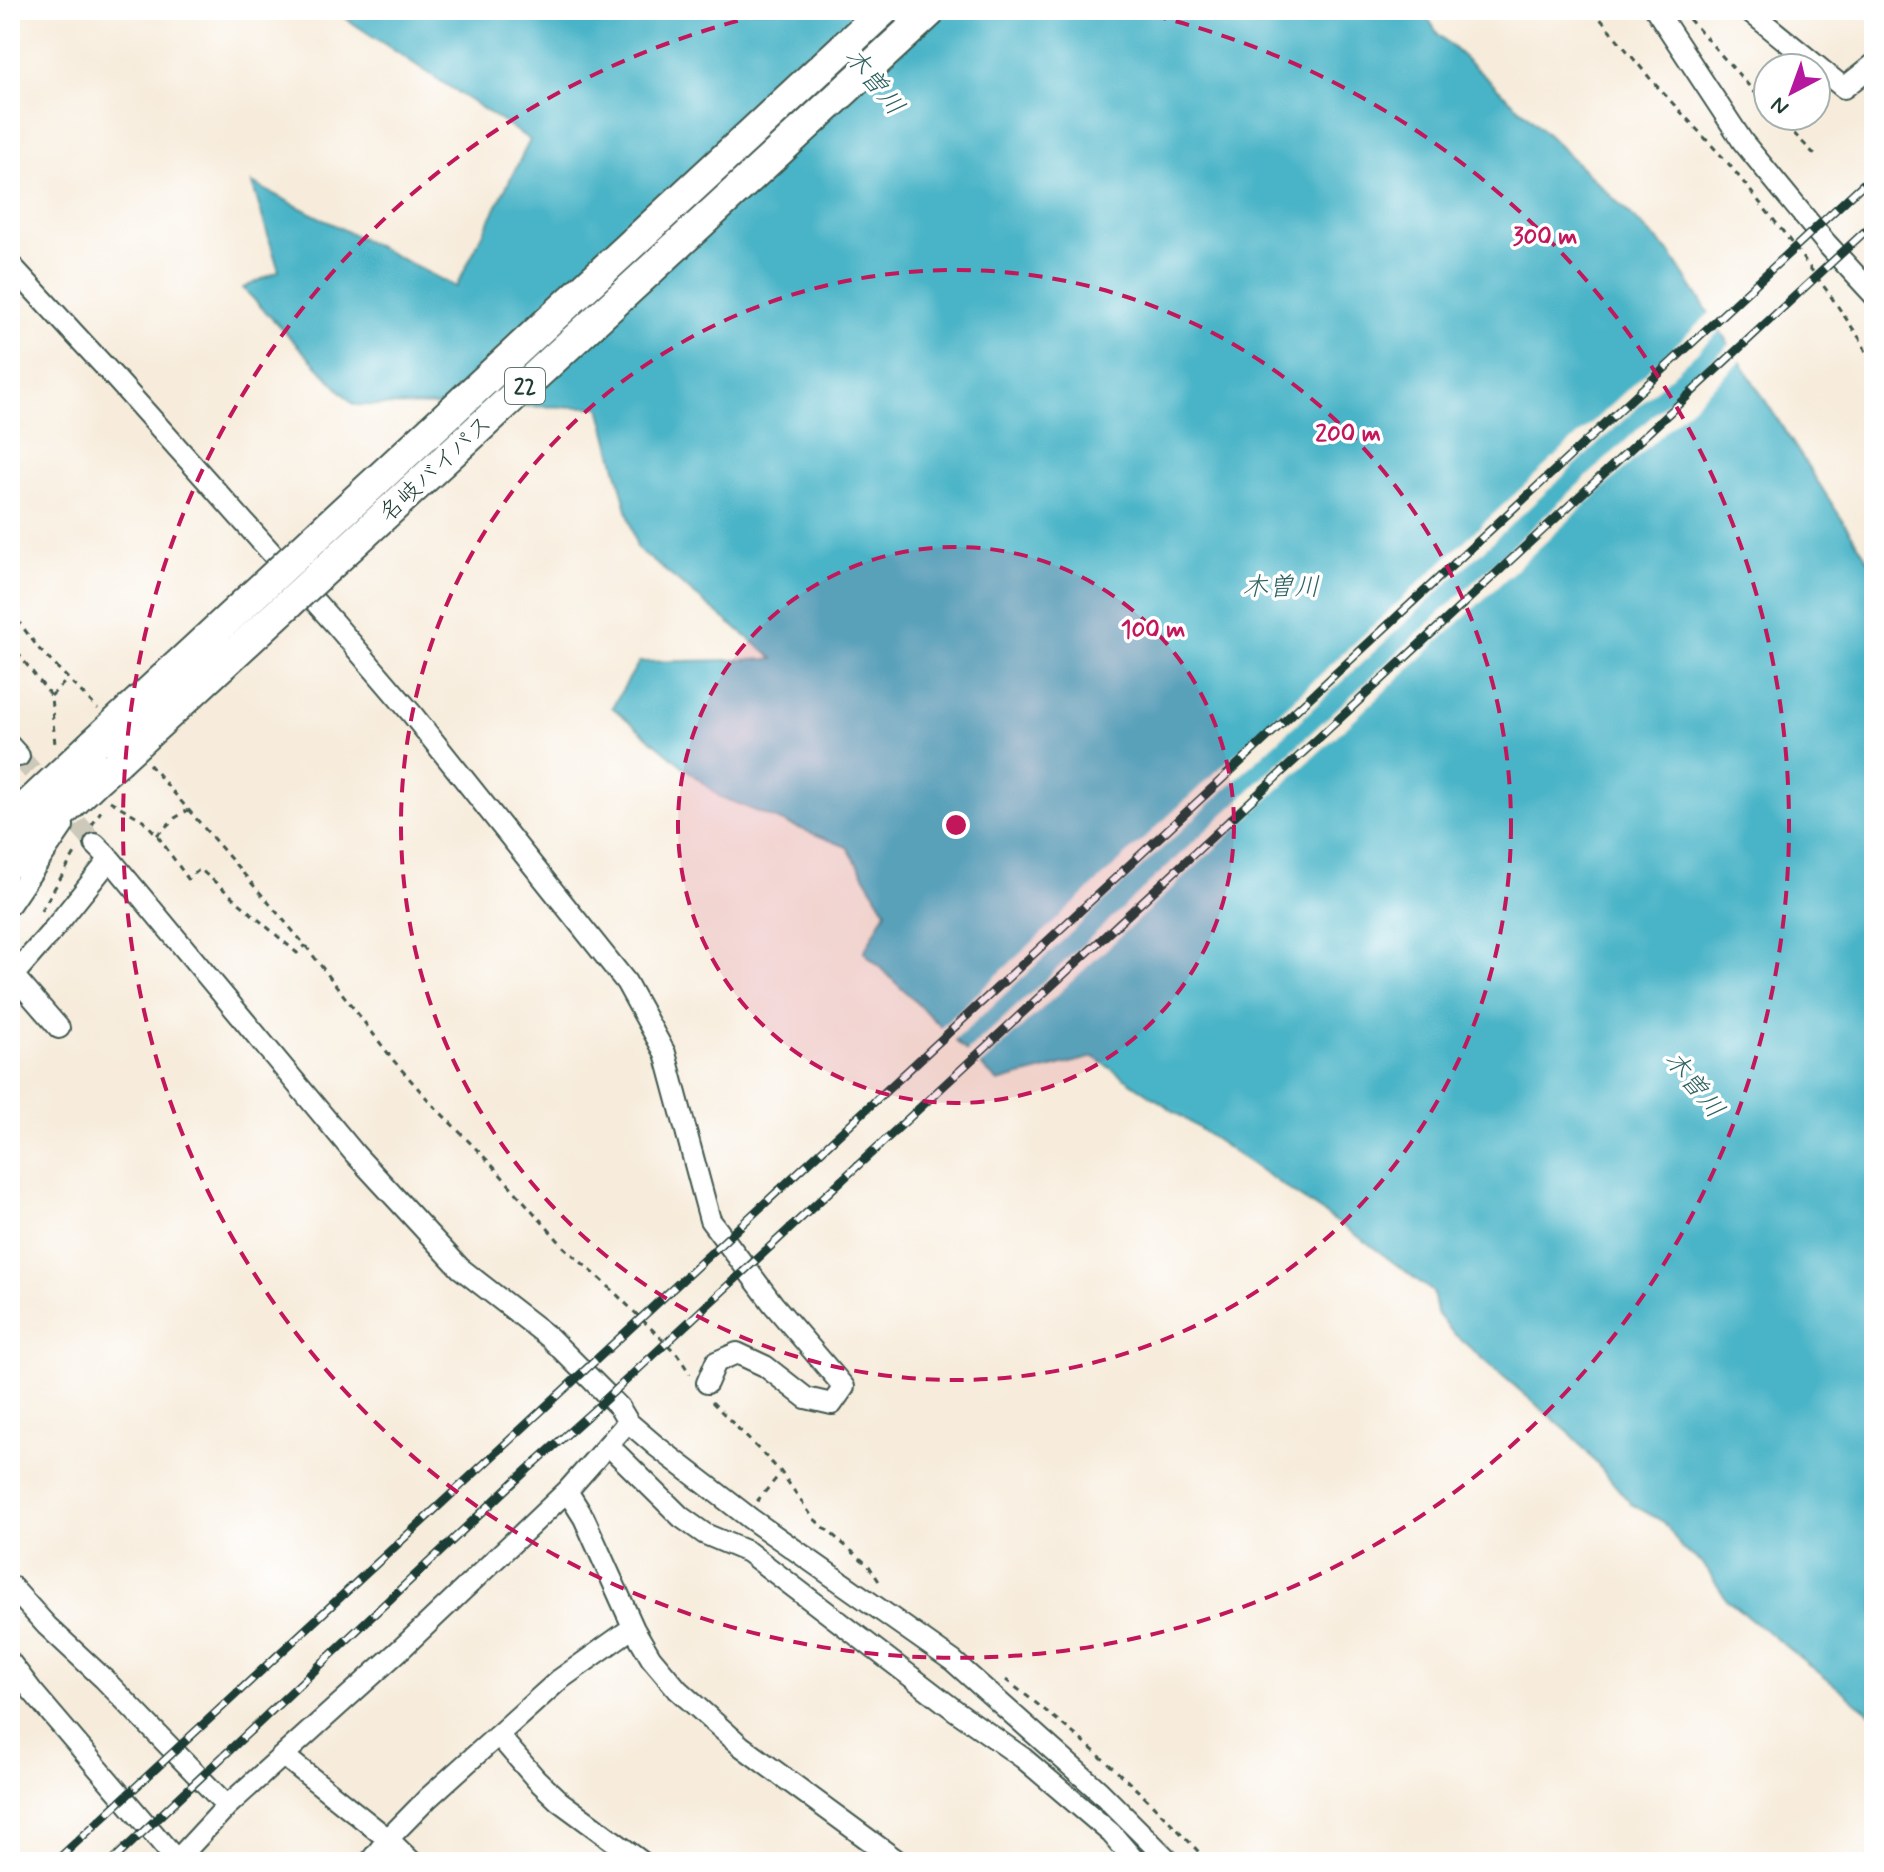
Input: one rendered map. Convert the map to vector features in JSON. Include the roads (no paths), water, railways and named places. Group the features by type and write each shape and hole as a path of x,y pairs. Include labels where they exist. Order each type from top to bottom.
{"highway":[{"name":"名岐バイパス","path":"113,772 884,10"},
{"name":"名岐バイパス","path":"10,863 113,772 932,10"},
{"name":"名岐バイパス","path":"10,822 58,763 113,772"}],"street":[{"path":"1656,10 1743,142 1826,243 1874,295"},
{"path":"1748,10 1844,88 1874,64"},
{"path":"10,264 128,391 403,703 626,982 665,1053 710,1220 773,1304 844,1387 832,1404 806,1398 765,1366 737,1353 716,1362 703,1387"},
{"path":"10,799 58,763"},
{"path":"10,904 113,772"},
{"path":"59,1028 11,977 52,931 93,845 355,1154 460,1268 550,1338 619,1407 628,1422 751,1519 953,1661 1099,1791 1170,1862"},
{"path":"10,1662 178,1861 227,1806 413,1638 567,1491 628,1422"},
{"path":"608,1445 681,1517 705,1534 748,1552 956,1711 1023,1758 1111,1833 1136,1862"},
{"path":"567,1491 584,1518 634,1629 651,1658 678,1690 741,1746 899,1862"},
{"path":"10,1585 227,1806"},
{"path":"370,1862 428,1798 559,1680 634,1629"},
{"path":"10,1683 32,1691"},
{"path":"499,1736 559,1801 642,1862"},
{"path":"284,1756 388,1839 412,1862"}],"water":[{"name":"木曽川","path":"337,10 1423,10 1438,34 1670,253 1874,569 1874,1716 1727,1600 1702,1562 1683,1550 1664,1522 1631,1504 1574,1437 1452,1332 1437,1313 1433,1292 1369,1244 1094,1057 998,1082 864,952 886,911 847,847 720,797 612,707 639,662 774,659 637,548 600,407 354,405 243,288 279,271 252,183 456,287 530,140"}],"tunnel":[{"path":"19,756 95,844"}],"railway":[{"path":"55,1862 1874,174"},
{"path":"111,1862 528,1469 1874,223"}]}
